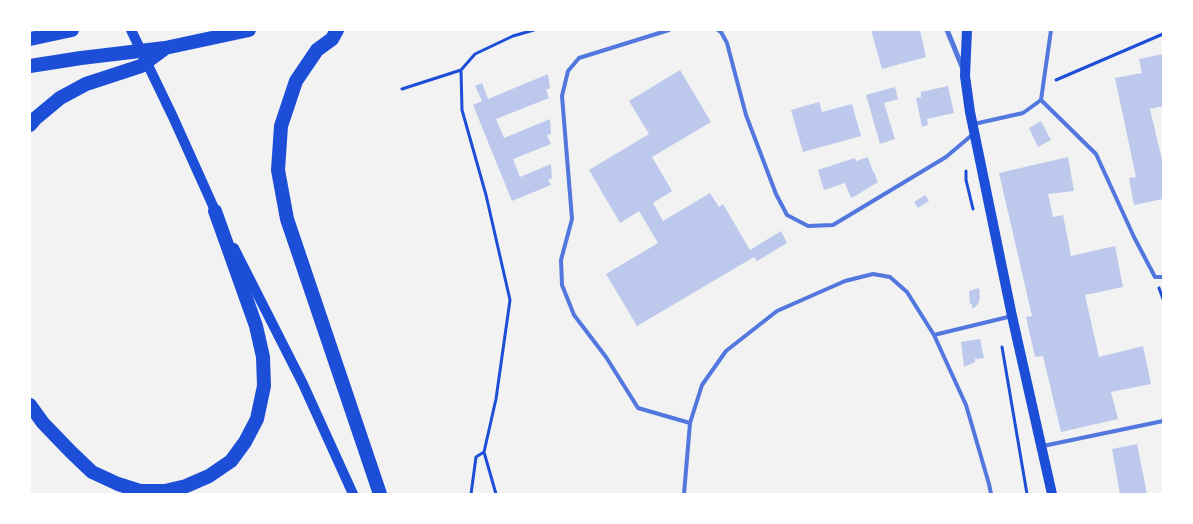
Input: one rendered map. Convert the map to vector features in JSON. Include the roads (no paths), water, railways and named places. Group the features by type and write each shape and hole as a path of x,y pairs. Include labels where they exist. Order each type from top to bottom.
{"highway":[{"path":"30,39 72,30"},
{"path":"30,66 166,48 249,30"},
{"path":"337,30 332,39 317,50 296,81 281,126 278,170 287,219 380,494"},
{"path":"30,125 60,98 86,84 141,66 166,48"},
{"path":"30,405 43,424 92,472 118,484 140,491 164,491 186,486 209,476 231,461 257,419 264,386 263,356 256,326 215,211"}],"main road":[{"path":"131,30 173,116 215,211 303,384 353,494"},
{"path":"967,30 965,76 973,129 1040,446 1052,494"}],"street":[{"path":"947,30 965,76"}],"lane":[{"path":"669,30 580,58 568,71 562,96 572,219 561,260 562,285 574,315 606,357 638,408 690,423"},
{"path":"718,30 727,43 746,115 776,194 787,215 808,226 832,225 946,157 973,129 1023,113 1041,100 1051,30"},
{"path":"1041,100 1096,154 1134,237 1155,277 1163,277"},
{"path":"684,494 690,423 702,385 726,350 777,311 845,281 873,274 890,277 907,292 934,335 966,405 991,494"},
{"path":"934,335 1012,316"},
{"path":"1040,446 1163,421"}]}
